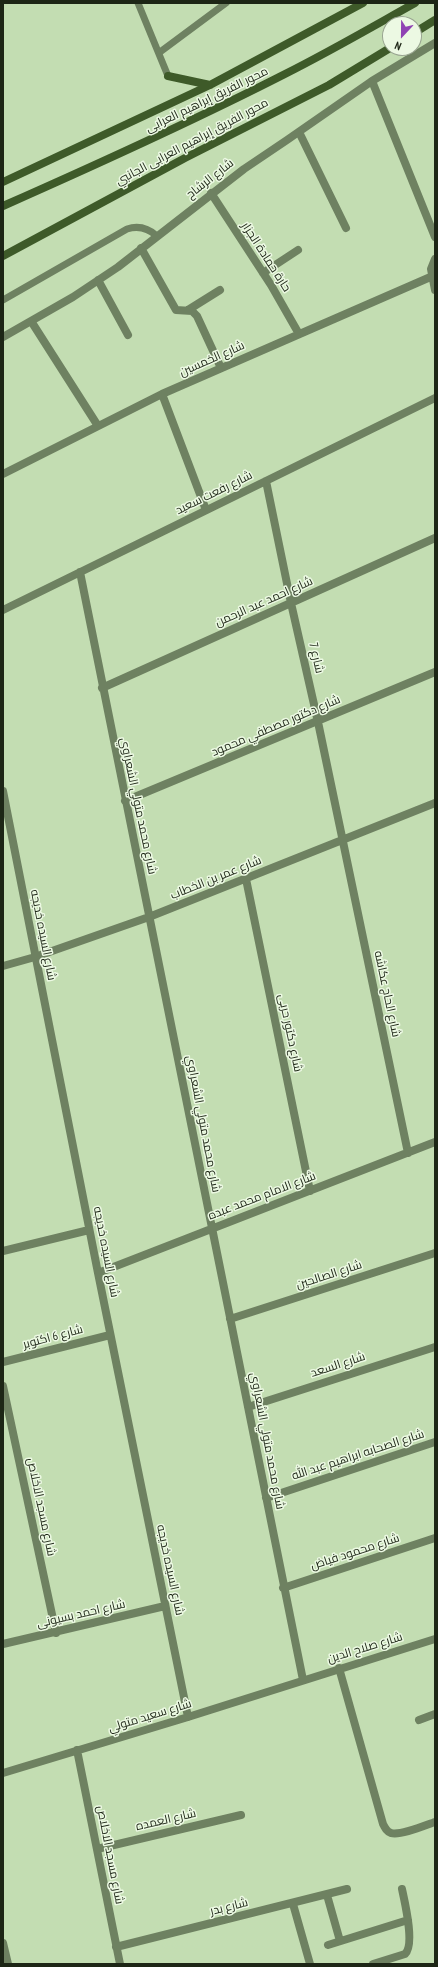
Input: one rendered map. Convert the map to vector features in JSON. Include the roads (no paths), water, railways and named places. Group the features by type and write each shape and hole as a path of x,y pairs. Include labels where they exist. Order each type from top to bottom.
{"main road":[{"name":"محور الفريق إبراهيم العرابى","path":"3,182 210,86 363,3"},
{"name":"محور الفريق إبراهيم العرابى","path":"3,206 146,143 286,74 415,3"},
{"path":"422,28 435,20"},
{"name":"محور الفريق إبراهيم العرابى الجانبي","path":"3,256 185,158 329,84 382,53"},
{"path":"168,76 210,86"}],"street":[{"name":"شارع الرشاح","path":"3,337 74,297 244,169 372,81 435,44"},
{"path":"372,81 435,237"},
{"path":"299,132 346,228"},
{"name":"حارة حمادة الجزار","path":"211,193 263,273 299,334"},
{"path":"141,248 176,310 188,310 220,290"},
{"path":"263,273 298,250"},
{"path":"435,258 431,268 435,290"},
{"name":"شارع الخمسين","path":"3,474 162,394 433,275"},
{"path":"98,280 128,335"},
{"path":"188,310 197,316 221,368"},
{"path":"32,321 98,426"},
{"path":"162,394 206,510"},
{"name":"شارع رفعت سعيد","path":"3,610 435,398"},
{"name":"شارع 7","path":"266,481 343,840"},
{"name":"شارع احمد عبد الرحمن","path":"102,688 435,538"},
{"name":"شارع محمد متولي الشعراوي","path":"80,572 283,1588 303,1680"},
{"name":"شارع دكتور مصطفي محمود","path":"125,802 435,672"},
{"name":"شارع السيده خديجه","path":"3,792 89,1230 188,1718"},
{"name":"شارع عمر بن الخطاب","path":"3,966 35,957 150,917 435,803"},
{"name":"شارع الحاج عكاشه","path":"343,840 408,1153"},
{"name":"شارع دكتور حربى","path":"246,879 310,1191"},
{"name":"شارع الامام محمد عبده","path":"98,1273 435,1142"},
{"path":"3,1251 89,1230"},
{"name":"شارع الصالحين","path":"230,1319 435,1253"},
{"name":"شارع 6 اكتوبر","path":"3,1362 110,1334"},
{"name":"شارع السعد","path":"248,1407 435,1347"},
{"name":"شارع مسجد الاخلاص","path":"3,1386 56,1633"},
{"name":"شارع الصحابه ابراهيم عبد الله","path":"266,1498 435,1442"},
{"name":"شارع محمود فياض","path":"283,1588 435,1538"},
{"name":"شارع احمد بسيونى","path":"3,1644 56,1633 165,1606"},
{"name":"شارع صلاح الدين","path":"303,1680 435,1639"},
{"path":"339,1668 383,1824 386,1830 392,1834 399,1833 435,1822"},
{"name":"شارع سعيد متولي","path":"3,1773 188,1718 303,1680"},
{"path":"418,1720 435,1714"},
{"name":"شارع مسجد الاخلاص","path":"77,1750 120,1964"},
{"name":"شارع العمده","path":"97,1849 241,1815"},
{"name":"شارع بدر","path":"116,1947 347,1889"},
{"path":"373,1964 405,1954 410,1946 408,1920 402,1889"},
{"path":"327,1895 340,1941"},
{"path":"292,1904 310,1964"},
{"path":"328,1945 408,1920"},
{"path":"3,1943 8,1964"}],"lane":[{"path":"138,3 160,52 168,76"},
{"path":"160,52 226,3"},
{"path":"3,300 126,229 140,227 152,231 157,236"}]}
